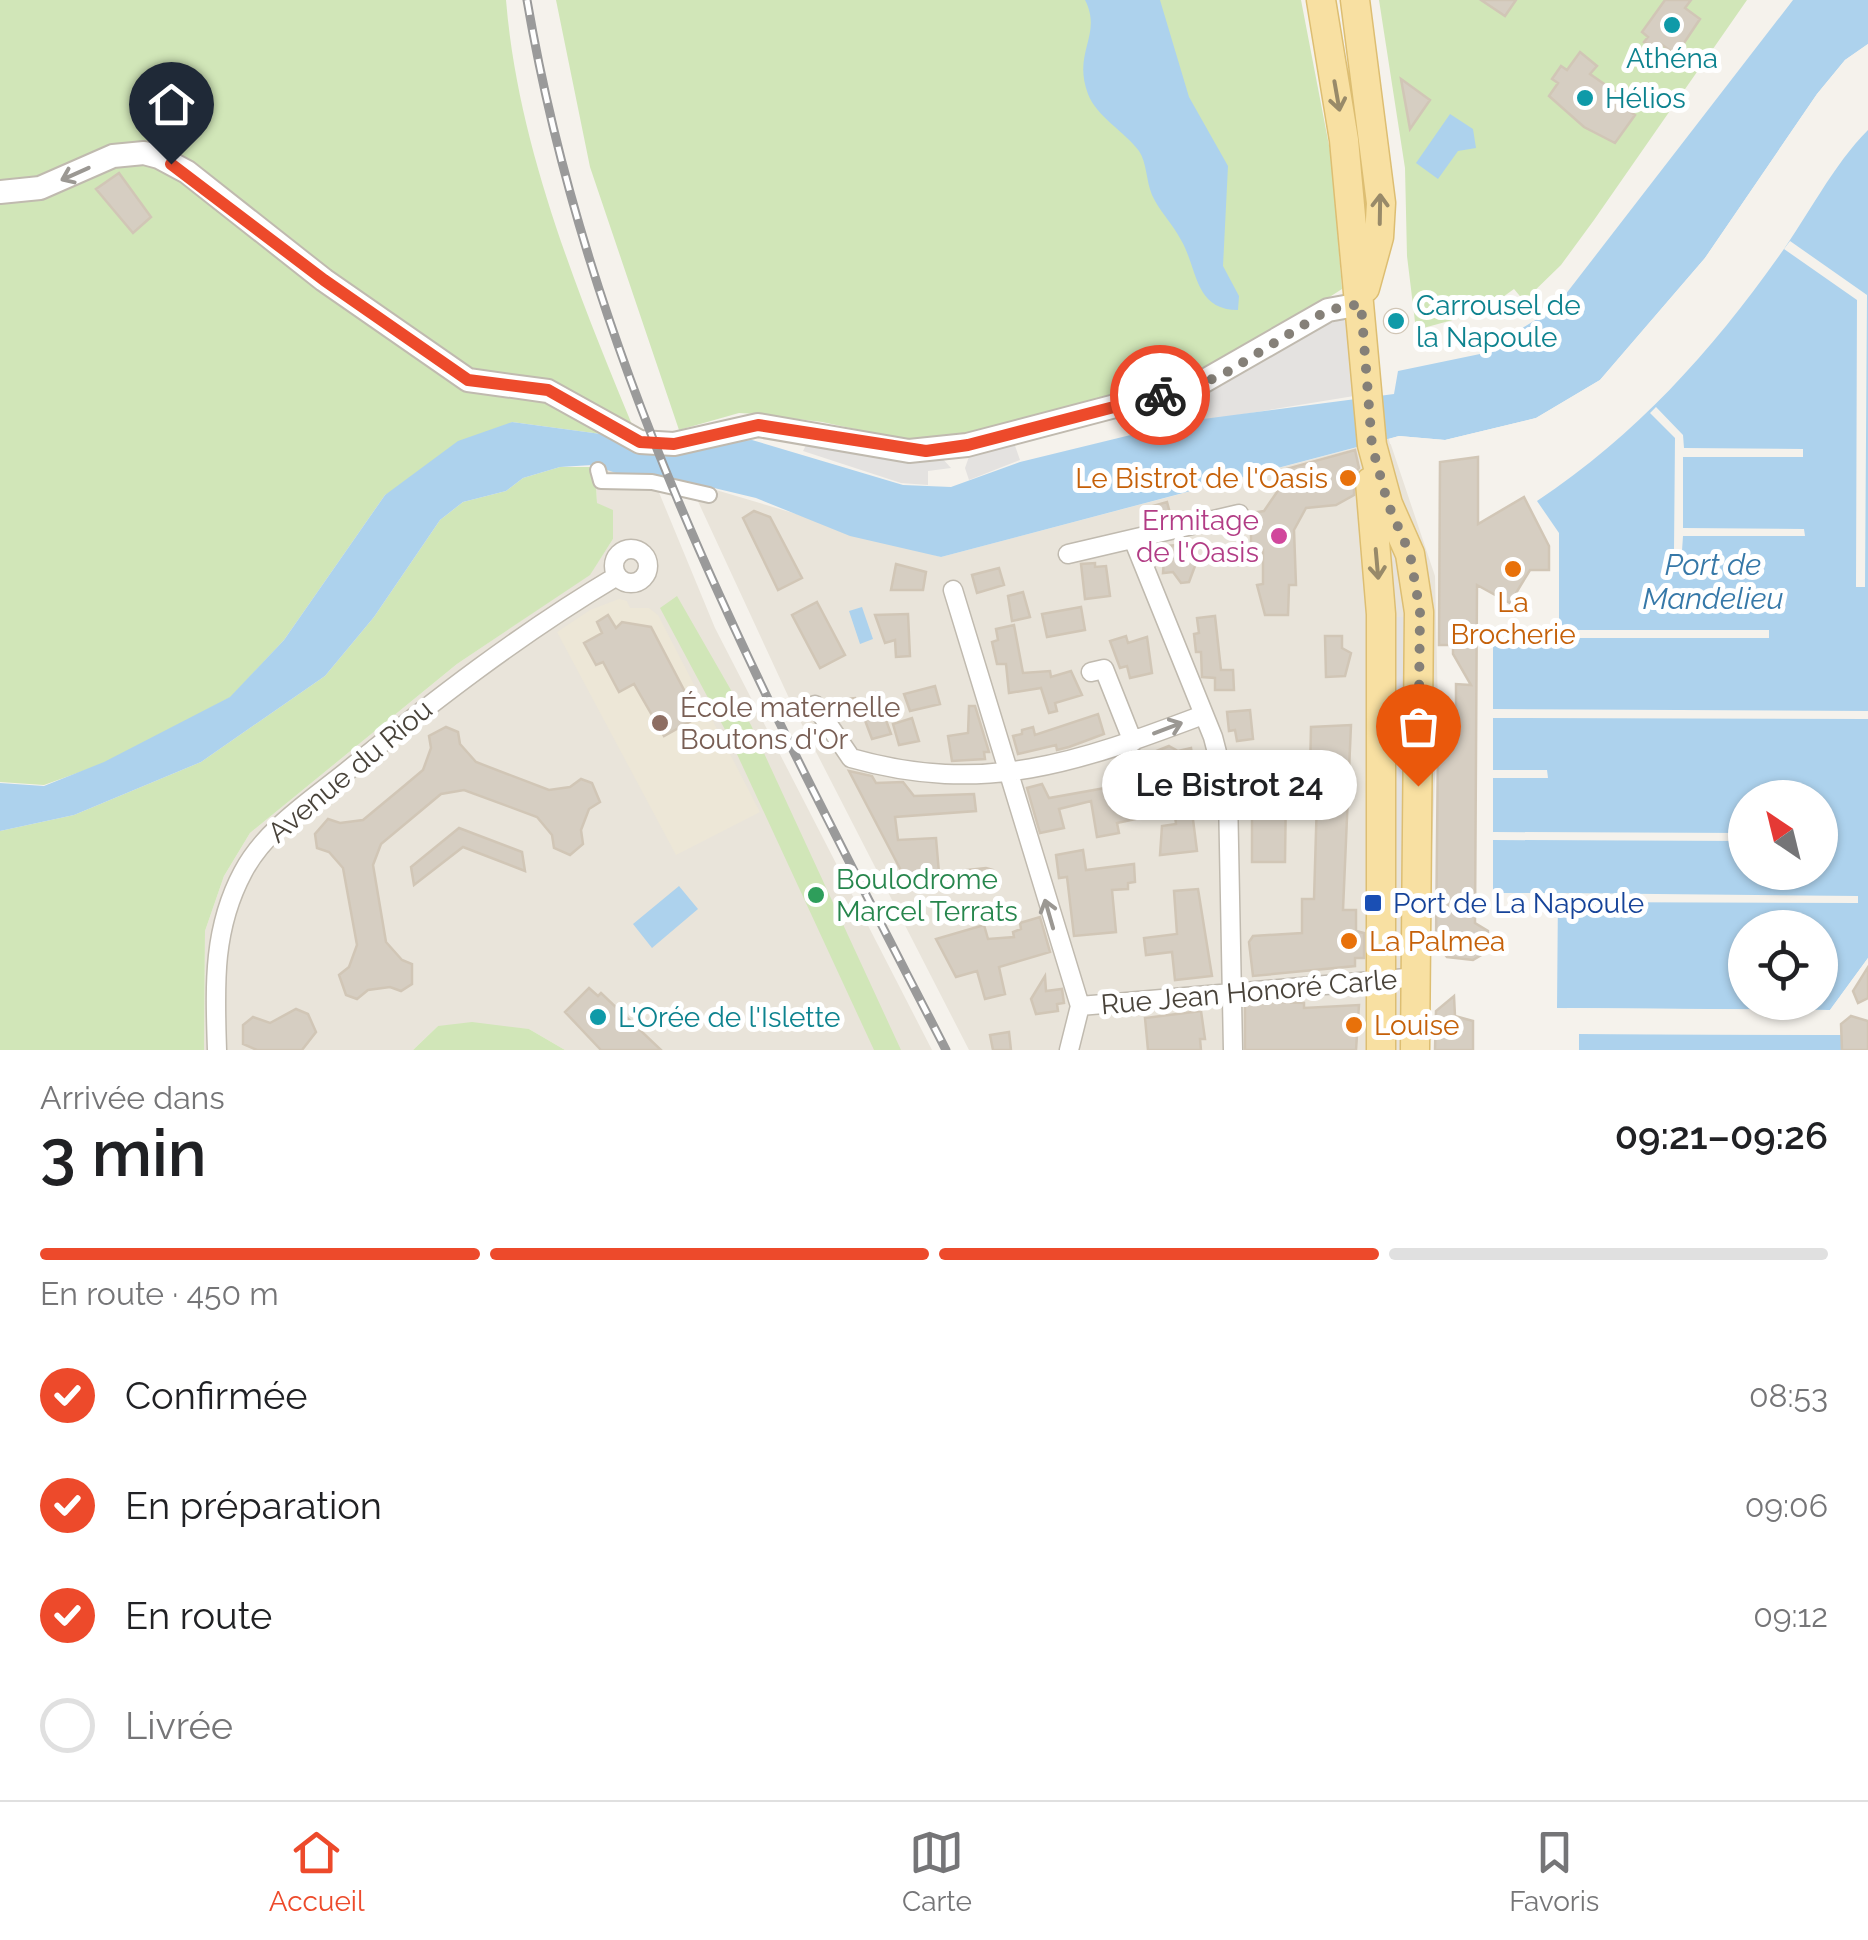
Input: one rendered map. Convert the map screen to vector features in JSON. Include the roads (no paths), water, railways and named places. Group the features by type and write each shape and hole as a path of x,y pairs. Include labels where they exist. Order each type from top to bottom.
{"main road":[{"path":"1320,0 1344,140 1372,446 1388,504 1410,554 1420,612 1416,1050"},
{"path":"1355,0 1381,203 1379,237 1361,304"},
{"path":"1372,446 1369,470 1381,614 1380,1050"}],"street":[{"path":"0,192 40,188 113,156 144,153 159,158 187,172 324,280 468,380 548,390 640,442 674,444 758,425 909,451 946,448 1199,384 1328,310 1361,304"},
{"path":"598,470 601,481 652,482 709,495"},
{"path":"1068,554 1239,514"},
{"path":"1132,539 1203,715 1228,795 1233,1050"},
{"name":"Avenue du Riou","path":"217,1050 218,938 244,869 266,840 456,681 617,576"},
{"path":"953,590 1080,1006 1069,1050"},
{"path":"1091,672 1104,670 1133,742"},
{"path":"815,705 851,758 922,774 1008,775 1064,765 1203,715"},
{"name":"Rue Jean Honoré Carle","path":"1080,1006 1418,977"}],"water":[{"path":"1085,0 1160,0 1189,97 1228,166 1223,266 1239,296 1238,310 1213,303 1205,295 1187,251 1152,195 1139,151 1104,117 1088,94 1083,67 1091,24"},
{"path":"1793,0 1868,0 1868,44 1845,60 1817,94 1705,258 1600,380 1536,418 1445,440 1399,436 941,557 850,536 756,498 689,482 616,473 592,465 560,467 523,478 506,491 463,502 440,520 374,617 325,676 201,762 74,815 0,831 0,783 44,786 104,762 230,697 284,640 385,495 458,441 512,422 601,434 642,448 752,440 903,485 951,487 1020,462 1188,421 1394,394 1398,371 1480,354 1555,308"},
{"path":"1450,114 1473,129 1476,148 1458,151 1438,179 1416,163"},
{"name":"Port de Mandelieu","path":"1868,130 1868,958 1838,999 1838,910 1728,910 1728,1009 1557,1008 1558,893 1493,893 1493,638 1559,637 1559,533 1537,501 1607,449 1698,359 1779,256 1832,175"},
{"path":"862,607 873,639 860,644 849,611"},
{"path":"679,886 698,909 652,948 633,924"},
{"path":"1579,1034 1842,1035 1843,1050 1579,1050"}],"railway":[{"path":"527,0 557,142 596,278 642,411 753,669 946,1050"}],"place":[{"name":"Athéna","path":"1672,25"},
{"name":"Hélios","path":"1585,98"},
{"name":"Carrousel de la Napoule","path":"1396,321"},
{"name":"Le Bistrot de l'Oasis","path":"1348,478"},
{"name":"Ermitage de l'Oasis","path":"1279,536"},
{"name":"La Brocherie","path":"1513,569"},
{"name":"École maternelle Boutons d'Or","path":"660,723"},
{"name":"Le Bistrot 24","path":"1418,786"},
{"name":"Boulodrome Marcel Terrats","path":"816,895"},
{"name":"Port de La Napoule","path":"1373,903"},
{"name":"La Palmea","path":"1349,941"},
{"name":"L'Orée de l'Islette","path":"598,1017"},
{"name":"Louise","path":"1354,1025"}]}
